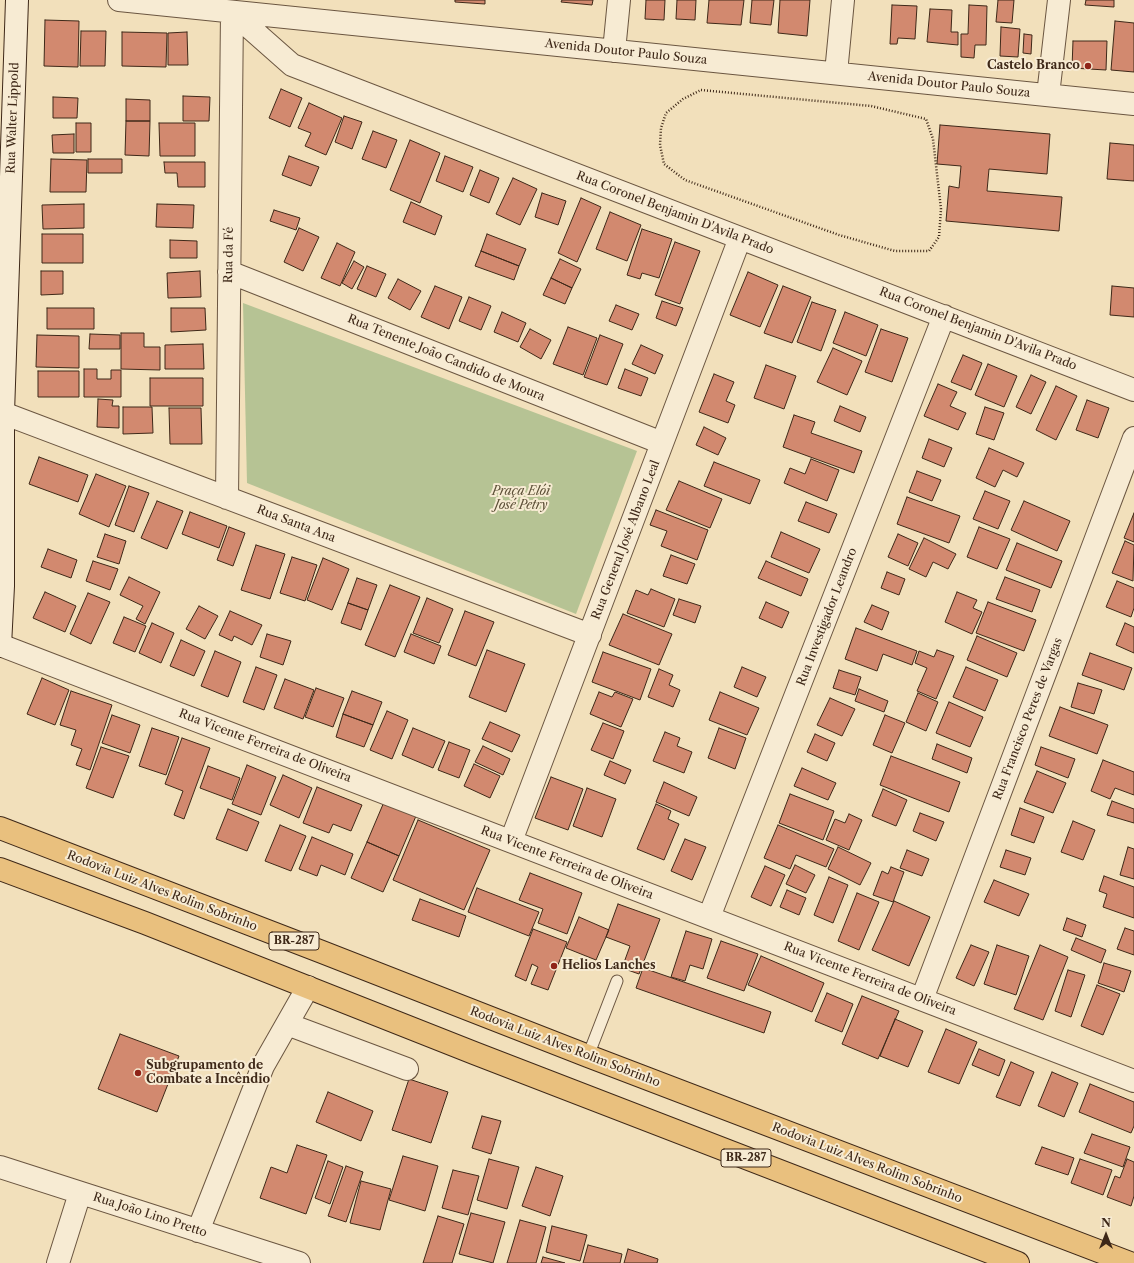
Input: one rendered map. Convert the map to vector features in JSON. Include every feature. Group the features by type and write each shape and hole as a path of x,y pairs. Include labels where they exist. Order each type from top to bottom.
{"highway":[{"name":"Rodovia Luiz Alves Rolim Sobrinho","path":"0,828 588,1056 1130,1263"},
{"name":"BR-287","path":"0,869 1018,1263"}],"street":[{"name":"Rua Walter Lippold","path":"0,645 4,586 3,413 17,0"},
{"name":"Avenida Doutor Paulo Souza","path":"119,0 1134,104"},
{"path":"614,51 619,0"},
{"path":"836,73 843,0"},
{"path":"1048,96 1059,0"},
{"name":"Rua Coronel Benjamin D'Avila Prado","path":"232,12 292,65 1134,390"},
{"name":"Rua da Fé","path":"227,498 232,12"},
{"name":"Rua General José Albano Leal","path":"511,841 740,238"},
{"name":"Rua Tenente João Candido de Moura","path":"229,272 662,443"},
{"name":"Rua Investigador Leandro","path":"709,917 944,316"},
{"name":"Rua Santa Ana","path":"3,413 590,635"},
{"name":"Rua Francisco Peres de Vargas","path":"922,999 1134,438"},
{"name":"Rua Vicente Ferreira de Oliveira","path":"0,645 1134,1079"},
{"path":"198,1231 263,1066 308,987"},
{"path":"287,1024 407,1069"},
{"name":"Rua João Lino Pretto","path":"0,1167 299,1263"},
{"path":"58,1263 80,1193"}],"lane":[{"path":"588,1056 617,981"}],"path":[{"path":"700,90 871,106 926,119 933,139 942,209 939,237 929,251 895,251 839,235 685,180 664,164 660,146 661,128 666,113 683,99 700,90"}],"green space":[{"name":"Praça Elói José Petry","path":"243,303 637,451 576,614 247,483"}],"building":[{"path":"455,0 485,0 485,4 455,2"},
{"path":"562,0 593,0 592,5 561,2"},
{"path":"646,0 665,0 664,20 645,19"},
{"path":"677,0 696,0 695,20 676,19"},
{"path":"709,0 744,0 741,25 707,23"},
{"path":"752,0 774,0 771,25 750,23"},
{"path":"780,0 810,0 807,36 778,33"},
{"path":"998,0 1014,0 1012,23 996,22"},
{"path":"1086,0 1114,0 1114,7 1085,5"},
{"path":"892,5 917,6 915,39 898,38 897,44 890,44"},
{"path":"969,5 987,6 986,45 975,45 974,58 961,57 961,34 968,34"},
{"path":"930,9 952,10 951,32 958,32 958,45 927,42"},
{"path":"45,20 79,21 78,67 44,66"},
{"path":"1115,21 1134,23 1134,72 1111,70"},
{"path":"1001,27 1020,29 1018,57 1000,56"},
{"path":"81,31 106,31 105,66 80,66"},
{"path":"122,32 167,33 166,67 122,66"},
{"path":"187,32 188,65 168,65 168,33"},
{"path":"1024,34 1032,35 1031,54 1023,53"},
{"path":"1073,41 1107,41 1106,70 1072,68"},
{"path":"281,89 302,98 290,127 269,118"},
{"path":"183,96 210,97 209,121 183,121"},
{"path":"53,97 78,98 77,118 53,118"},
{"path":"126,99 150,100 150,121 126,121"},
{"path":"309,103 342,118 326,155 305,146 311,133 298,128"},
{"path":"344,116 362,122 352,149 335,142"},
{"path":"126,121 150,121 149,156 125,155"},
{"path":"76,123 91,123 91,152 76,152"},
{"path":"159,123 195,123 195,156 160,156"},
{"path":"940,125 1050,134 1047,174 989,169 987,191 1062,197 1059,231 946,221 949,186 959,188 961,166 937,164"},
{"path":"373,131 397,140 386,168 362,159"},
{"path":"74,134 74,153 53,153 52,135"},
{"path":"410,140 440,153 420,203 390,190"},
{"path":"1110,143 1134,145 1134,181 1107,179"},
{"path":"289,156 319,167 311,186 282,175"},
{"path":"445,156 473,167 463,192 436,181"},
{"path":"51,159 87,160 86,192 50,192"},
{"path":"88,159 122,159 122,173 88,173"},
{"path":"164,162 205,162 205,187 178,187 177,173 165,173"},
{"path":"480,170 499,178 489,203 470,195"},
{"path":"513,178 537,189 520,225 496,214"},
{"path":"542,193 566,201 558,225 535,217"},
{"path":"581,198 601,207 577,262 558,253"},
{"path":"411,202 442,216 435,235 403,222"},
{"path":"84,204 84,228 43,229 42,205"},
{"path":"157,204 194,205 193,228 156,227"},
{"path":"274,210 300,218 296,230 270,221"},
{"path":"610,212 641,225 627,261 596,249"},
{"path":"299,228 319,237 303,271 284,262"},
{"path":"642,229 672,239 659,278 642,273 640,279 627,275"},
{"path":"42,234 83,234 83,263 42,263"},
{"path":"487,234 526,249 519,266 481,251"},
{"path":"170,240 197,241 197,258 170,258"},
{"path":"675,242 700,251 680,304 655,295"},
{"path":"337,243 355,252 340,286 321,278"},
{"path":"481,251 519,266 514,280 475,266"},
{"path":"560,259 581,269 572,288 551,278"},
{"path":"354,261 364,267 352,289 342,283"},
{"path":"367,266 386,274 376,297 357,289"},
{"path":"41,271 63,271 63,294 41,295"},
{"path":"200,271 201,297 168,298 167,273"},
{"path":"748,272 778,285 760,327 730,315"},
{"path":"551,278 572,288 565,304 543,295"},
{"path":"398,279 421,291 410,310 388,298"},
{"path":"435,286 462,297 449,329 421,317"},
{"path":"783,286 811,297 792,343 764,333"},
{"path":"1112,286 1134,288 1134,317 1110,315"},
{"path":"469,297 491,306 481,330 459,321"},
{"path":"662,301 683,308 676,326 656,318"},
{"path":"812,302 836,310 821,351 797,342"},
{"path":"616,305 639,314 632,330 609,321"},
{"path":"47,308 94,308 94,329 47,329"},
{"path":"171,308 205,308 206,330 171,332"},
{"path":"502,312 526,323 518,342 494,332"},
{"path":"845,312 878,325 866,356 833,343"},
{"path":"568,327 597,338 583,375 553,364"},
{"path":"530,329 551,340 541,359 520,347"},
{"path":"881,329 908,338 892,382 865,372"},
{"path":"121,333 144,333 144,347 160,347 160,370 121,369"},
{"path":"90,334 120,335 120,349 89,349"},
{"path":"37,335 79,336 79,368 36,367"},
{"path":"600,335 623,344 607,385 584,377"},
{"path":"203,344 204,369 165,369 165,345"},
{"path":"641,345 663,355 655,374 632,364"},
{"path":"833,348 862,361 847,395 817,382"},
{"path":"963,355 982,363 971,390 951,382"},
{"path":"988,364 1017,376 1004,407 975,395"},
{"path":"766,365 796,376 784,409 754,398"},
{"path":"84,369 97,369 97,379 111,379 111,370 121,370 121,397 84,397"},
{"path":"625,369 648,378 641,396 618,388"},
{"path":"38,371 79,371 79,397 38,397"},
{"path":"714,374 734,382 726,401 735,405 728,423 699,412"},
{"path":"1031,375 1046,382 1031,414 1016,407"},
{"path":"150,378 203,378 203,406 150,406"},
{"path":"938,384 957,392 950,406 966,413 958,430 924,416"},
{"path":"1056,386 1077,396 1056,440 1036,430"},
{"path":"98,399 113,400 112,406 119,406 119,428 97,427"},
{"path":"1087,400 1109,408 1098,438 1076,430"},
{"path":"840,406 866,417 860,432 834,421"},
{"path":"123,407 152,407 153,433 123,434"},
{"path":"985,407 1004,413 994,440 976,434"},
{"path":"169,408 201,408 202,444 170,444"},
{"path":"794,415 815,422 811,433 862,451 854,473 783,447"},
{"path":"704,427 726,438 718,455 696,445"},
{"path":"929,439 952,448 944,467 922,458"},
{"path":"989,448 1024,463 1017,477 1003,470 995,487 976,478"},
{"path":"39,457 88,475 78,502 29,484"},
{"path":"811,459 839,470 827,501 784,483 790,468 805,474"},
{"path":"714,462 760,480 750,504 704,486"},
{"path":"917,471 941,480 932,501 909,492"},
{"path":"96,474 126,486 109,527 79,514"},
{"path":"679,481 722,499 710,528 666,510"},
{"path":"129,486 149,493 134,532 115,525"},
{"path":"985,491 1010,501 998,529 973,519"},
{"path":"907,497 960,516 949,543 897,524"},
{"path":"157,501 183,511 167,549 141,538"},
{"path":"1024,501 1070,521 1057,551 1011,530"},
{"path":"806,502 837,514 829,533 798,521"},
{"path":"656,510 708,530 697,560 661,546 667,531 650,525"},
{"path":"190,512 227,526 219,548 182,534"},
{"path":"1134,513 1134,542 1124,538"},
{"path":"229,527 245,533 233,566 217,560"},
{"path":"979,527 1010,539 997,569 967,557"},
{"path":"781,532 820,549 809,573 771,557"},
{"path":"105,534 126,541 119,564 97,557"},
{"path":"898,534 918,543 908,566 888,557"},
{"path":"924,538 956,554 948,569 933,562 926,577 909,569"},
{"path":"1125,541 1134,545 1133,581 1112,573"},
{"path":"1017,543 1062,561 1051,588 1006,570"},
{"path":"256,545 285,554 270,599 241,590"},
{"path":"48,549 77,560 71,578 41,567"},
{"path":"671,555 695,564 687,584 663,576"},
{"path":"292,557 317,565 305,601 280,593"},
{"path":"323,558 349,569 332,610 307,600"},
{"path":"93,561 118,569 110,590 86,581"},
{"path":"766,561 808,579 801,596 758,578"},
{"path":"887,572 905,579 899,595 881,588"},
{"path":"129,577 160,592 145,624 136,619 143,606 120,595"},
{"path":"1005,577 1040,590 1032,612 996,599"},
{"path":"357,578 377,585 368,610 348,603"},
{"path":"1117,581 1134,588 1134,608 1131,617 1106,607"},
{"path":"390,585 420,597 395,657 365,645"},
{"path":"651,589 675,599 664,627 627,613 636,590 648,595"},
{"path":"45,592 76,606 65,632 33,618"},
{"path":"957,592 977,600 973,608 982,612 972,634 945,622"},
{"path":"88,593 110,602 91,644 70,634"},
{"path":"427,598 453,609 439,643 413,633"},
{"path":"679,599 701,606 695,623 673,615"},
{"path":"766,602 789,612 782,628 759,618"},
{"path":"988,602 1036,620 1024,651 976,633"},
{"path":"348,603 368,610 361,630 341,623"},
{"path":"872,605 889,612 882,630 864,622"},
{"path":"199,606 218,616 205,639 186,629"},
{"path":"230,611 262,625 252,645 234,636 232,641 219,635"},
{"path":"465,611 494,622 476,666 448,655"},
{"path":"623,614 672,634 659,665 609,645"},
{"path":"124,617 146,626 135,652 113,643"},
{"path":"152,623 174,633 161,663 139,653"},
{"path":"1125,623 1134,627 1134,653 1116,645"},
{"path":"856,628 917,651 912,665 883,654 877,671 845,659"},
{"path":"267,634 291,641 283,665 260,657"},
{"path":"411,634 441,646 434,664 404,652"},
{"path":"977,636 1017,653 1007,677 967,660"},
{"path":"181,640 205,651 194,676 170,666"},
{"path":"487,650 525,664 506,712 469,697"},
{"path":"937,650 954,656 936,699 917,691 927,668 915,663 919,651 934,657"},
{"path":"215,651 241,662 228,697 201,686"},
{"path":"603,652 651,669 640,700 592,682"},
{"path":"1090,653 1132,668 1124,690 1082,675"},
{"path":"256,667 277,675 264,710 243,702"},
{"path":"742,667 766,677 757,697 734,687"},
{"path":"966,667 998,680 985,711 953,697"},
{"path":"659,669 673,675 669,685 680,690 673,707 648,697"},
{"path":"839,670 861,677 855,695 833,688"},
{"path":"42,678 69,690 55,725 27,714"},
{"path":"285,679 314,690 303,719 274,708"},
{"path":"1078,683 1102,690 1094,714 1071,707"},
{"path":"316,688 344,698 333,727 305,717"},
{"path":"859,689 888,701 884,712 855,701"},
{"path":"71,691 112,705 90,770 76,765 82,749 71,745 76,730 60,725"},
{"path":"352,691 382,702 373,725 343,714"},
{"path":"599,692 612,697 615,692 633,699 621,727 590,714"},
{"path":"720,692 759,708 747,735 709,720"},
{"path":"918,693 938,702 926,731 906,722"},
{"path":"830,698 855,709 842,736 817,725"},
{"path":"949,702 983,717 970,747 936,733"},
{"path":"1060,707 1108,725 1097,754 1049,736"},
{"path":"387,711 408,720 392,759 370,750"},
{"path":"343,714 373,725 364,747 336,737"},
{"path":"112,715 140,725 130,753 102,743"},
{"path":"885,715 905,723 892,753 873,745"},
{"path":"490,722 520,735 512,752 482,739"},
{"path":"603,723 624,731 613,759 591,750"},
{"path":"152,728 179,737 166,775 139,766"},
{"path":"413,728 445,741 433,768 402,755"},
{"path":"719,728 746,738 735,769 708,758"},
{"path":"665,732 680,738 677,746 692,752 684,773 653,761"},
{"path":"815,734 835,743 827,761 807,752"},
{"path":"182,738 210,748 184,819 174,815 183,791 165,784"},
{"path":"449,742 470,750 459,778 438,770"},
{"path":"937,744 972,758 967,773 932,759"},
{"path":"483,746 510,759 503,775 475,762"},
{"path":"101,747 129,756 113,798 86,788"},
{"path":"1041,747 1075,759 1068,778 1035,765"},
{"path":"891,756 960,782 949,812 880,785"},
{"path":"1103,760 1134,772 1134,795 1115,788 1110,799 1091,791"},
{"path":"610,761 631,770 625,784 604,775"},
{"path":"474,764 500,776 490,798 464,786"},
{"path":"247,765 276,777 261,815 232,804"},
{"path":"208,766 240,778 232,800 200,788"},
{"path":"802,768 836,783 828,800 794,786"},
{"path":"1037,771 1066,783 1053,813 1024,802"},
{"path":"283,775 312,788 299,818 270,805"},
{"path":"551,777 583,789 568,830 535,818"},
{"path":"664,782 697,797 689,816 656,802"},
{"path":"317,787 362,805 351,831 333,824 329,833 303,823"},
{"path":"587,788 616,799 602,837 573,826"},
{"path":"883,789 907,800 896,826 872,816"},
{"path":"790,794 834,811 823,840 779,823"},
{"path":"1112,801 1134,809 1134,823 1107,815"},
{"path":"384,802 416,816 399,856 367,842"},
{"path":"656,804 671,811 668,819 679,824 664,860 637,849"},
{"path":"1020,808 1044,817 1034,843 1011,835"},
{"path":"228,809 259,822 247,851 216,839"},
{"path":"920,813 944,822 936,841 913,831"},
{"path":"849,814 862,820 849,850 826,840 835,819 845,823"},
{"path":"418,820 490,850 464,910 393,880"},
{"path":"1073,821 1095,830 1083,860 1061,852"},
{"path":"280,825 306,836 291,871 265,861"},
{"path":"778,825 834,849 826,867 796,855 790,869 764,858"},
{"path":"312,837 353,854 345,875 321,865 317,876 299,869"},
{"path":"685,839 706,847 692,880 671,871"},
{"path":"367,842 399,856 383,892 351,878"},
{"path":"838,847 871,863 860,885 828,869"},
{"path":"1128,847 1134,849 1134,879 1120,875"},
{"path":"907,850 929,859 922,876 900,868"},
{"path":"1006,850 1031,858 1025,875 1000,867"},
{"path":"795,865 815,875 806,893 786,884"},
{"path":"765,866 785,875 771,906 751,897"},
{"path":"891,867 904,872 893,902 873,895 882,871 888,874"},
{"path":"530,873 582,893 567,934 538,923 543,909 519,900"},
{"path":"1104,876 1134,887 1134,918 1103,907 1107,894 1099,891"},
{"path":"829,877 848,885 833,923 814,915"},
{"path":"994,880 1029,894 1019,916 984,902"},
{"path":"477,888 539,912 529,936 468,912"},
{"path":"787,890 806,898 799,915 780,907"},
{"path":"857,893 879,902 859,950 838,941"},
{"path":"420,899 466,916 459,937 412,920"},
{"path":"894,901 930,917 909,966 872,950"},
{"path":"618,904 660,919 639,974 622,968 630,946 606,937"},
{"path":"579,917 609,930 596,960 566,948"},
{"path":"1067,918 1086,925 1082,937 1063,930"},
{"path":"1125,928 1134,931 1134,955 1117,949"},
{"path":"533,929 567,942 548,990 531,984 538,967 532,964 526,981 515,976"},
{"path":"686,931 712,939 703,969 690,965 685,981 671,977"},
{"path":"1076,938 1106,950 1101,963 1071,950"},
{"path":"721,941 758,954 744,991 707,978"},
{"path":"971,945 989,952 974,986 956,978"},
{"path":"997,945 1029,956 1016,995 984,984"},
{"path":"1040,945 1068,957 1043,1020 1014,1009"},
{"path":"761,956 824,983 812,1012 748,985"},
{"path":"1104,963 1131,971 1124,992 1098,983"},
{"path":"643,968 771,1012 764,1033 636,988"},
{"path":"1068,970 1085,975 1071,1017 1055,1011"},
{"path":"1097,985 1120,994 1103,1035 1081,1026"},
{"path":"827,993 853,1004 842,1032 815,1021"},
{"path":"862,996 899,1011 878,1059 842,1044"},
{"path":"895,1019 923,1031 908,1067 880,1056"},
{"path":"946,1029 977,1042 959,1084 928,1072"},
{"name":"Subgrupamento de Combate a Incêndio","path":"120,1034 179,1056 157,1112 98,1089"},
{"path":"979,1049 1005,1060 999,1076 972,1065"},
{"path":"1011,1062 1034,1072 1020,1106 996,1097"},
{"path":"1052,1072 1078,1083 1064,1117 1038,1106"},
{"path":"409,1079 448,1092 431,1143 392,1130"},
{"path":"1090,1084 1134,1102 1134,1126 1131,1133 1079,1112"},
{"path":"328,1092 373,1111 361,1141 316,1122"},
{"path":"482,1116 501,1121 491,1154 472,1148"},
{"path":"1092,1134 1130,1147 1123,1167 1084,1153"},
{"path":"297,1145 327,1155 306,1214 260,1198 271,1167 287,1173"},
{"path":"1042,1147 1074,1158 1068,1175 1035,1164"},
{"path":"403,1156 438,1166 425,1211 389,1200"},
{"path":"489,1159 519,1167 507,1209 477,1200"},
{"path":"1080,1159 1112,1170 1103,1195 1071,1183"},
{"path":"1127,1159 1134,1162 1134,1196 1131,1206 1107,1197 1115,1176 1120,1178"},
{"path":"328,1161 343,1167 330,1204 315,1198"},
{"path":"346,1166 363,1172 346,1222 328,1216"},
{"path":"536,1167 563,1176 550,1216 522,1206"},
{"path":"453,1170 479,1176 468,1215 442,1208"},
{"path":"361,1181 391,1189 380,1230 350,1223"},
{"path":"471,1213 505,1222 493,1263 459,1254"},
{"path":"438,1216 464,1224 452,1263 423,1263"},
{"path":"520,1220 546,1227 536,1263 507,1263"},
{"path":"552,1226 587,1235 580,1261 546,1252"},
{"path":"588,1245 622,1254 620,1263 583,1263"},
{"path":"628,1249 658,1259 657,1263 624,1263"},
{"path":"543,1257 565,1263 541,1263"}],"place":[{"name":"Castelo Branco","path":"1088,66"},
{"name":"Helios Lanches","path":"554,966"},
{"name":"Subgrupamento de Combate a Incêndio","path":"138,1073"}]}
